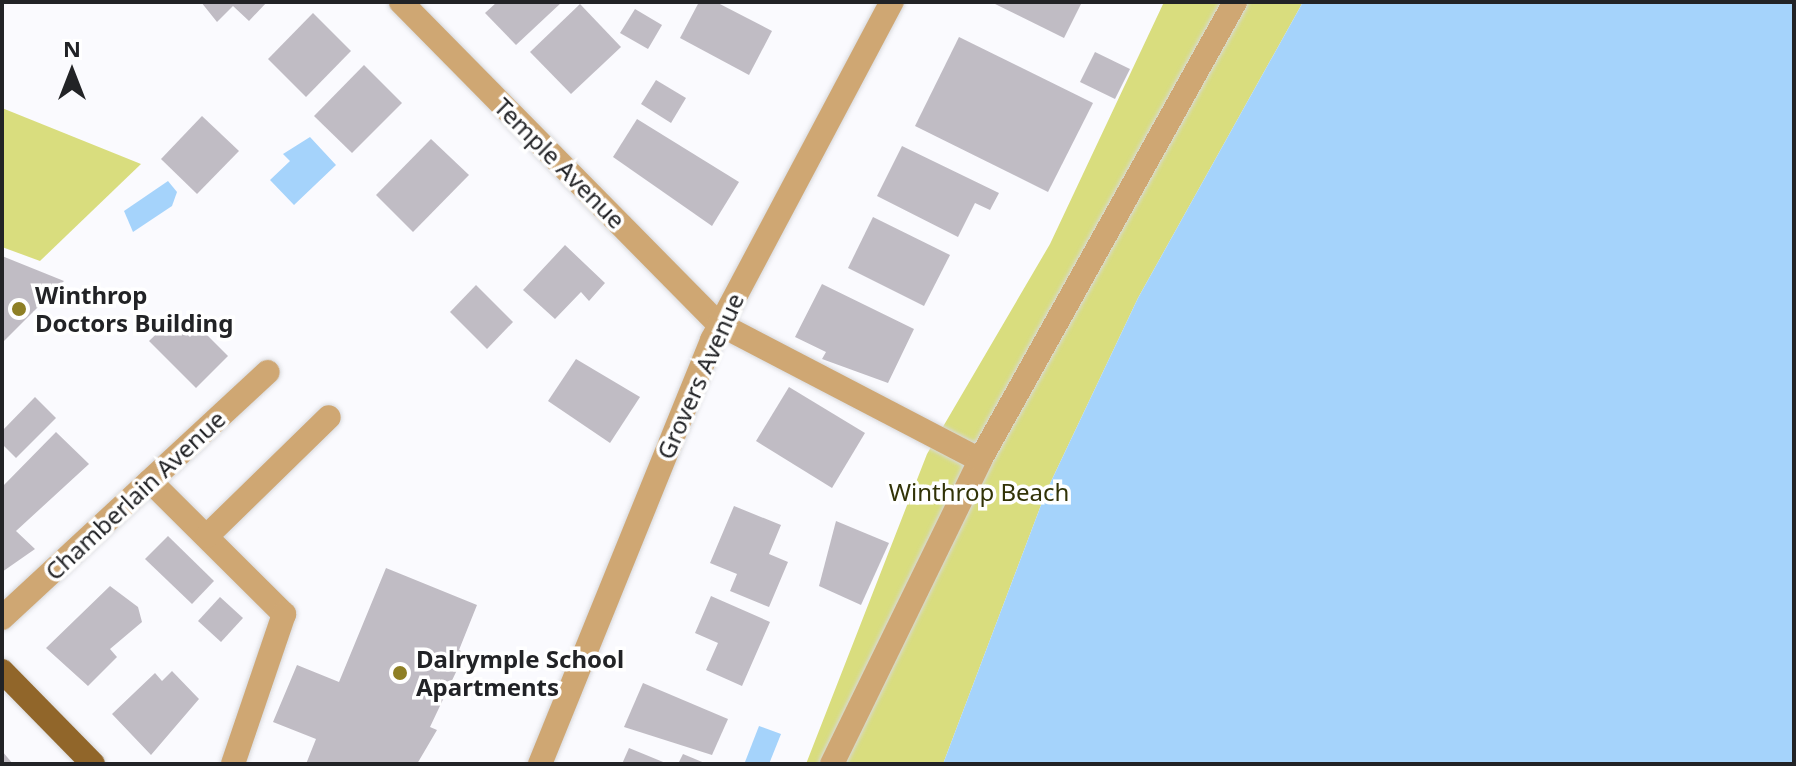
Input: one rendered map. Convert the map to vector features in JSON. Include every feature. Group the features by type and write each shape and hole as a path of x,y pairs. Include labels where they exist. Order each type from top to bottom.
{"main road":[{"path":"2,671 93,764"}],"street":[{"name":"Temple Avenue","path":"401,2 719,324 980,460"},
{"name":"Grovers Avenue","path":"540,764 719,324 892,2"},
{"path":"832,764 980,460 1235,2"},
{"name":"Chamberlain Avenue","path":"2,618 268,372"},
{"path":"207,536 329,417"},
{"path":"150,481 285,619 233,764"}],"green space":[{"name":"Winthrop Beach","path":"1164,2 1303,2 1138,298 1046,492 943,764 806,764 927,454 1050,244"},
{"path":"2,108 141,164 40,261 2,247"}],"water":[{"path":"1303,2 1794,2 1794,764 943,764 1046,492 1138,298"},
{"path":"310,137 336,165 294,205 270,180 290,161 283,154"},
{"path":"168,181 177,192 172,206 133,232 124,211"},
{"path":"759,726 781,734 769,764 745,762"}],"building":[{"path":"201,2 267,2 249,21 233,6 217,22"},
{"path":"497,2 562,2 516,45 485,13"},
{"path":"699,2 716,2 772,31 749,75 680,38"},
{"path":"991,2 1082,2 1064,38"},
{"path":"580,4 621,47 571,94 530,52"},
{"path":"635,9 662,25 648,49 620,33"},
{"path":"313,13 351,51 306,97 268,59"},
{"path":"959,37 1093,103 1048,192 915,126"},
{"path":"1095,52 1130,69 1115,99 1080,82"},
{"path":"364,65 402,103 352,153 314,116"},
{"path":"656,80 686,98 671,123 641,104"},
{"path":"202,116 239,151 197,194 161,159"},
{"path":"637,119 739,182 712,226 613,157"},
{"path":"431,139 469,175 413,232 376,195"},
{"path":"902,146 999,193 990,210 975,203 958,237 877,196"},
{"path":"873,217 950,255 924,306 848,268"},
{"path":"565,245 605,283 589,301 581,292 555,319 523,290"},
{"name":"Winthrop Doctors Building","path":"2,256 64,281 2,343"},
{"path":"822,284 914,329 888,383 822,359 826,352 795,337"},
{"path":"476,285 513,322 487,349 450,312"},
{"path":"172,319 190,337 199,327 228,356 196,388 149,341"},
{"path":"576,359 640,397 610,443 548,401"},
{"path":"789,387 865,433 832,488 756,441"},
{"path":"35,397 56,418 16,458 2,444 2,431"},
{"path":"56,432 89,464 16,531 35,549 2,572 2,487"},
{"path":"734,506 781,525 769,554 788,562 769,607 730,591 737,574 710,563"},
{"path":"836,521 889,543 861,605 819,586"},
{"path":"168,536 214,581 192,604 145,559"},
{"name":"Dalrymple School Apartments","path":"386,568 477,605 459,650 465,653 430,727 437,730 417,764 306,764 316,739 273,722 297,665 339,682"},
{"path":"110,586 138,607 142,622 110,649 117,657 88,686 46,648"},
{"path":"711,596 770,622 742,686 706,670 718,643 695,633"},
{"path":"220,597 243,618 221,642 198,621"},
{"path":"172,671 199,699 151,755 112,714 155,673 162,681"},
{"path":"643,683 728,719 712,755 624,727"},
{"path":"629,748 668,764 622,764"},
{"path":"2,751 13,764 2,764"},
{"path":"683,754 707,764 678,764"}],"place":[{"name":"Winthrop Doctors Building","path":"19,309"},
{"name":"Dalrymple School Apartments","path":"400,673"}]}
